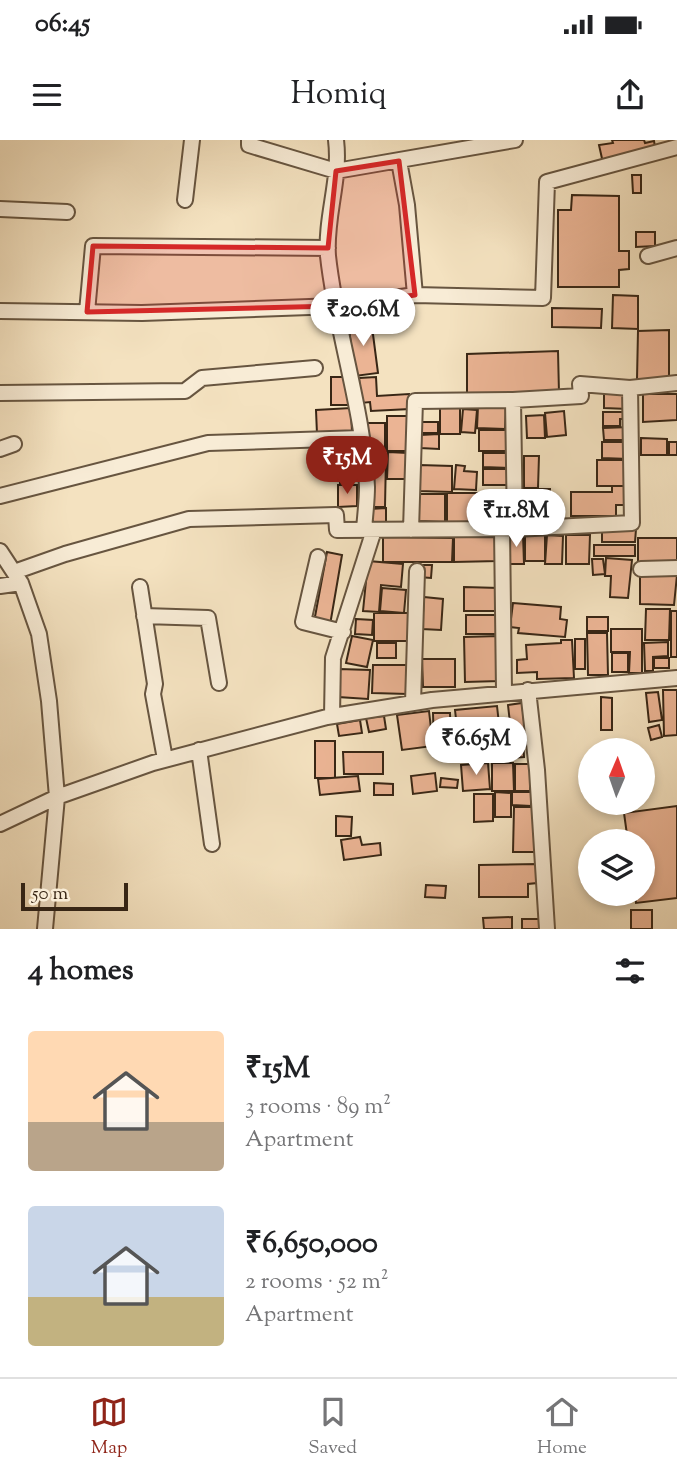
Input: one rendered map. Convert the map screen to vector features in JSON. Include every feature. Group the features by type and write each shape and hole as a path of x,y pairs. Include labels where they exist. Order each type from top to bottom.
{"street":[{"path":"185,200 192,140"},
{"path":"332,716 333,658 343,632 369,530 367,487 360,438 328,248 338,155 336,140"},
{"path":"244,142 336,171 515,140"},
{"path":"0,311 142,313 337,306 415,295 543,298 547,182 677,147"},
{"path":"399,161 407,205 415,295"},
{"path":"0,209 67,212"},
{"path":"87,312 93,246 328,248"},
{"path":"648,256 677,248"},
{"path":"0,393 185,391 202,377 315,368"},
{"path":"411,530 415,401 580,396 580,384 631,388 677,383"},
{"path":"0,586 65,554 189,519 337,515 337,530 508,529 632,523 631,388"},
{"path":"504,692 513,400"},
{"path":"0,496 208,443 360,438"},
{"path":"0,551 18,578 39,634 49,701 57,797 45,929"},
{"path":"318,557 303,622 343,632"},
{"path":"641,569 677,568"},
{"path":"413,703 417,571"},
{"path":"140,587 155,684 153,694 165,759"},
{"path":"144,616 208,618 219,682"},
{"path":"0,824 57,797 165,759 332,716 504,692 677,678"},
{"path":"528,690 537,770 547,929"},
{"path":"199,750 212,844"}],"highlighted area":[{"path":"399,161 415,295 337,306 87,312 93,246 328,248 336,171"}],"building":[{"path":"612,140 644,140 645,143 654,141 656,152 603,163 599,145 613,143"},
{"path":"632,175 641,175 641,193 633,193"},
{"path":"572,195 619,196 619,251 629,251 629,269 619,270 619,287 558,287 558,210 571,210"},
{"path":"636,232 655,232 655,246 636,247"},
{"path":"613,295 638,296 638,329 612,328"},
{"path":"552,308 602,309 601,328 552,327"},
{"path":"371,319 378,373 355,376 348,322"},
{"path":"669,330 669,380 637,379 638,331"},
{"path":"558,351 559,393 467,397 467,354"},
{"path":"331,377 349,377 349,405 331,405"},
{"path":"376,377 377,396 409,394 410,409 371,411 370,402 361,403 359,378"},
{"path":"604,392 628,392 628,409 604,408"},
{"path":"643,394 677,394 677,420 643,422"},
{"path":"440,405 460,405 460,434 440,434"},
{"path":"478,406 506,408 505,429 477,428"},
{"path":"351,408 352,432 317,434 316,410"},
{"path":"463,409 477,410 475,433 461,432"},
{"path":"564,411 566,435 547,437 545,413"},
{"path":"603,412 628,412 628,419 620,419 620,426 603,426"},
{"path":"544,415 545,438 527,438 526,416"},
{"path":"387,416 409,416 409,451 387,451"},
{"path":"420,422 438,422 438,433 420,433"},
{"path":"368,423 385,423 385,455 368,455"},
{"path":"630,427 630,440 604,440 603,428"},
{"path":"479,430 512,430 512,451 479,451"},
{"path":"439,434 439,449 420,448 420,435"},
{"path":"641,438 667,439 667,455 641,455"},
{"path":"602,442 629,442 629,459 602,458"},
{"path":"669,442 677,442 677,455 669,455"},
{"path":"320,446 349,446 348,474 319,473"},
{"path":"388,452 408,453 408,479 387,479"},
{"path":"483,453 513,453 513,468 483,467"},
{"path":"372,456 386,456 385,507 371,507"},
{"path":"524,456 539,456 538,488 524,488"},
{"path":"597,460 627,460 627,486 597,486"},
{"path":"419,465 452,466 452,492 418,491"},
{"path":"456,465 465,466 464,471 477,472 476,490 454,489"},
{"path":"483,469 513,469 513,485 483,485"},
{"path":"340,475 353,476 353,484 340,484"},
{"path":"338,485 357,485 357,506 338,507"},
{"path":"612,486 625,486 625,505 616,505 616,516 571,516 571,492 612,492"},
{"path":"526,489 550,489 550,519 526,519"},
{"path":"447,493 479,493 480,522 447,522"},
{"path":"419,494 445,494 445,522 419,521"},
{"path":"492,503 513,504 512,522 491,520"},
{"path":"386,508 386,523 371,523 370,509"},
{"path":"602,529 636,529 635,542 602,542"},
{"path":"509,534 523,534 524,564 509,564"},
{"path":"525,534 545,535 545,561 525,561"},
{"path":"454,535 498,535 498,561 454,562"},
{"path":"547,535 563,536 562,564 545,564"},
{"path":"566,535 590,535 589,564 566,564"},
{"path":"383,537 453,538 452,562 383,562"},
{"path":"638,538 677,538 677,563 638,562"},
{"path":"594,545 635,545 635,556 594,556"},
{"path":"327,552 342,555 330,625 314,622"},
{"path":"606,558 632,560 628,598 610,597 611,576 605,576"},
{"path":"592,559 603,559 605,574 593,575"},
{"path":"368,561 403,564 401,587 381,585 379,612 363,611"},
{"path":"420,565 432,565 431,578 419,577"},
{"path":"640,575 677,575 674,605 640,604"},
{"path":"464,587 499,588 499,611 464,611"},
{"path":"382,588 406,590 404,613 380,611"},
{"path":"424,597 443,599 441,630 422,629"},
{"path":"513,603 561,607 560,619 567,620 565,637 518,633 519,628 510,627"},
{"path":"646,609 670,609 669,640 645,640"},
{"path":"671,611 677,611 677,657 671,657"},
{"path":"374,613 411,613 411,641 374,641"},
{"path":"466,615 498,615 498,634 466,634"},
{"path":"587,617 608,617 608,631 587,631"},
{"path":"356,619 373,620 372,635 355,634"},
{"path":"611,629 642,629 642,673 629,673 630,652 611,652"},
{"path":"587,633 607,633 608,675 588,675"},
{"path":"352,636 373,640 367,667 346,663"},
{"path":"499,636 500,681 465,682 464,637"},
{"path":"575,639 585,639 585,669 575,669"},
{"path":"561,640 572,640 574,678 537,679 537,672 517,673 517,660 527,659 526,645 561,643"},
{"path":"668,642 668,656 653,657 653,671 645,671 644,643"},
{"path":"377,643 396,643 396,658 377,658"},
{"path":"612,653 628,653 628,672 612,672"},
{"path":"654,658 669,658 669,668 654,668"},
{"path":"422,659 455,659 455,687 423,687"},
{"path":"373,665 408,665 408,694 372,693"},
{"path":"339,669 370,670 368,699 338,697"},
{"path":"663,690 677,690 677,735 664,736"},
{"path":"658,692 662,720 649,722 646,693"},
{"path":"601,697 612,698 612,730 601,730"},
{"path":"522,703 525,730 511,732 508,705"},
{"path":"497,706 499,724 457,728 455,710"},
{"path":"429,711 433,746 402,750 397,715"},
{"path":"433,713 450,713 451,748 434,748"},
{"path":"384,716 386,729 369,732 366,718"},
{"path":"360,720 362,733 339,736 337,724"},
{"path":"659,725 662,737 650,738 648,728"},
{"path":"500,732 504,756 487,758 483,734"},
{"path":"478,734 480,755 460,757 458,736"},
{"path":"523,738 524,757 508,758 508,739"},
{"path":"315,741 335,741 335,778 315,778"},
{"path":"343,752 383,752 383,774 344,774"},
{"path":"488,763 490,789 463,791 461,765"},
{"path":"492,763 513,763 514,791 492,791"},
{"path":"515,764 530,764 530,791 515,791"},
{"path":"435,773 437,791 413,794 411,776"},
{"path":"358,776 360,791 320,795 318,779"},
{"path":"441,778 458,780 457,788 440,787"},
{"path":"374,783 393,784 393,795 374,795"},
{"path":"495,792 511,793 511,817 495,817"},
{"path":"512,792 531,792 531,806 512,805"},
{"path":"474,794 493,794 493,821 474,822"},
{"path":"677,806 677,898 655,901 655,829 626,829 624,816 654,816 655,809"},
{"path":"514,807 535,807 534,852 513,852"},
{"path":"336,816 352,817 351,836 336,836"},
{"path":"360,837 362,845 380,843 381,855 344,860 341,840"},
{"path":"537,864 537,883 528,884 528,897 479,897 479,865"},
{"path":"426,885 446,886 445,898 425,897"},
{"path":"631,910 652,910 652,929 631,929"},
{"path":"512,917 512,929 484,929 483,918"},
{"path":"522,919 541,919 541,929 522,929"}]}
